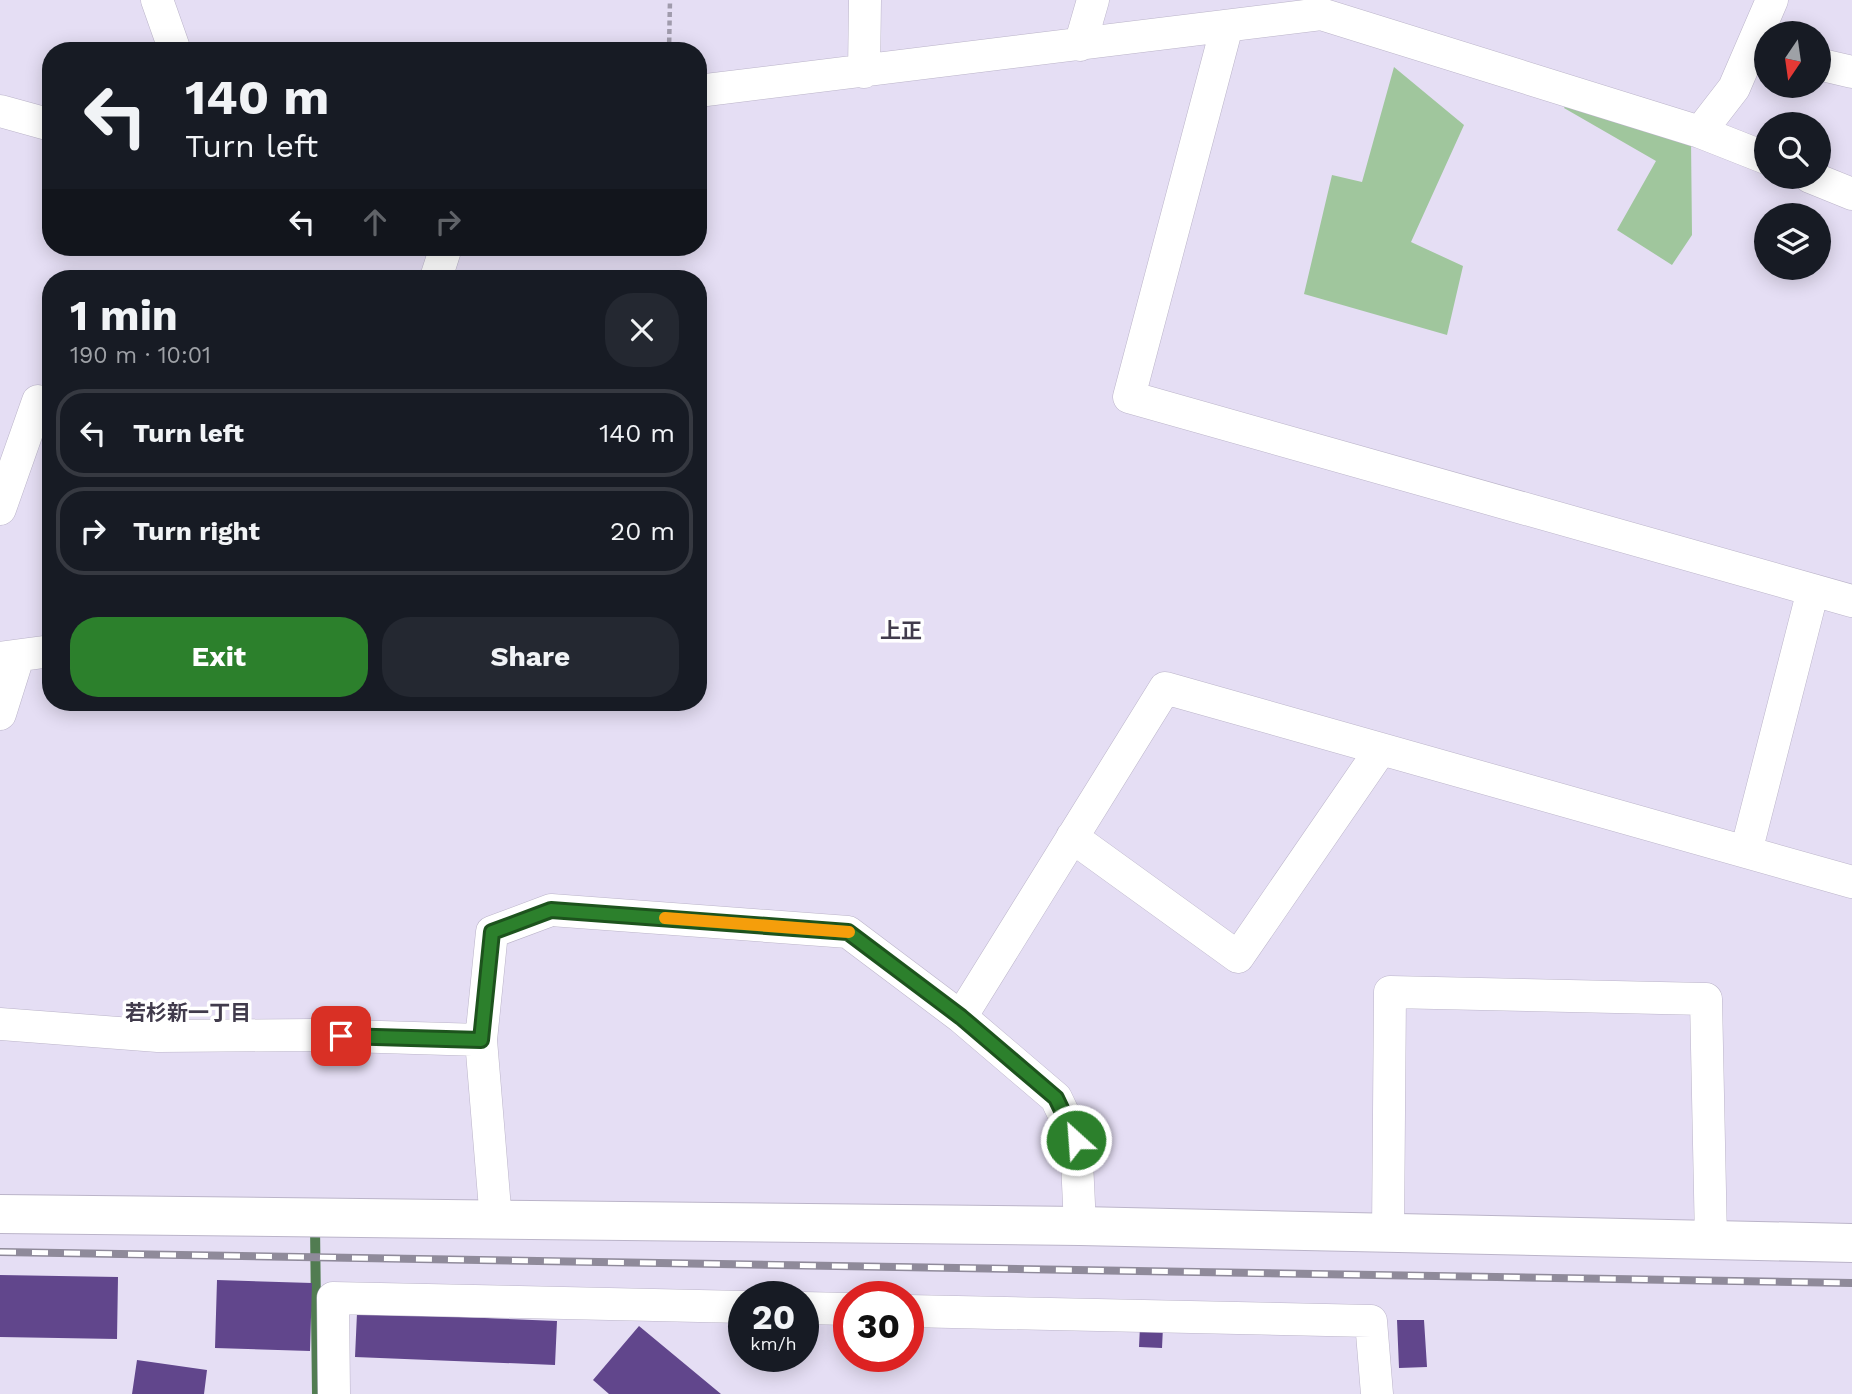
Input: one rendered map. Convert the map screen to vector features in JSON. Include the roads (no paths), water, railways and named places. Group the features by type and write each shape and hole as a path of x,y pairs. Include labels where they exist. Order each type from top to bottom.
{"street":[{"path":"157,0 172,42"},
{"path":"864,72 865,0"},
{"path":"1080,45 1093,0"},
{"path":"1766,21 1772,0"},
{"path":"707,90 1321,14 1700,132 1754,154"},
{"path":"1227,26 1129,397 1852,601"},
{"path":"1700,132 1754,57"},
{"path":"1831,67 1852,72"},
{"path":"0,111 42,123"},
{"path":"1831,186 1852,194"},
{"path":"0,509 38,401 42,402"},
{"path":"1746,852 1813,590"},
{"path":"0,714 9,658 42,652"},
{"path":"961,1017 1165,688 1852,882"},
{"path":"1072,837 1238,957 1381,749"},
{"path":"496,1221 481,1040 492,932 551,910 848,932 961,1017 1056,1098 1076,1140 1080,1226"},
{"path":"1388,1233 1390,992 1692,998 1706,999 1711,1240"},
{"path":"0,1024 158,1036 314,1035 481,1040"},
{"path":"0,1214 1080,1226 1852,1243"},
{"path":"334,1394 334,1298 728,1307"},
{"path":"924,1311 1371,1321 1377,1394"}],"waterway":[{"path":"315,1226 317,1394"}],"railway":[{"path":"0,1252 1852,1283"}],"district":[{"name":"上正","path":"901,630"},
{"name":"若杉新一丁目","path":"188,1012"}]}
